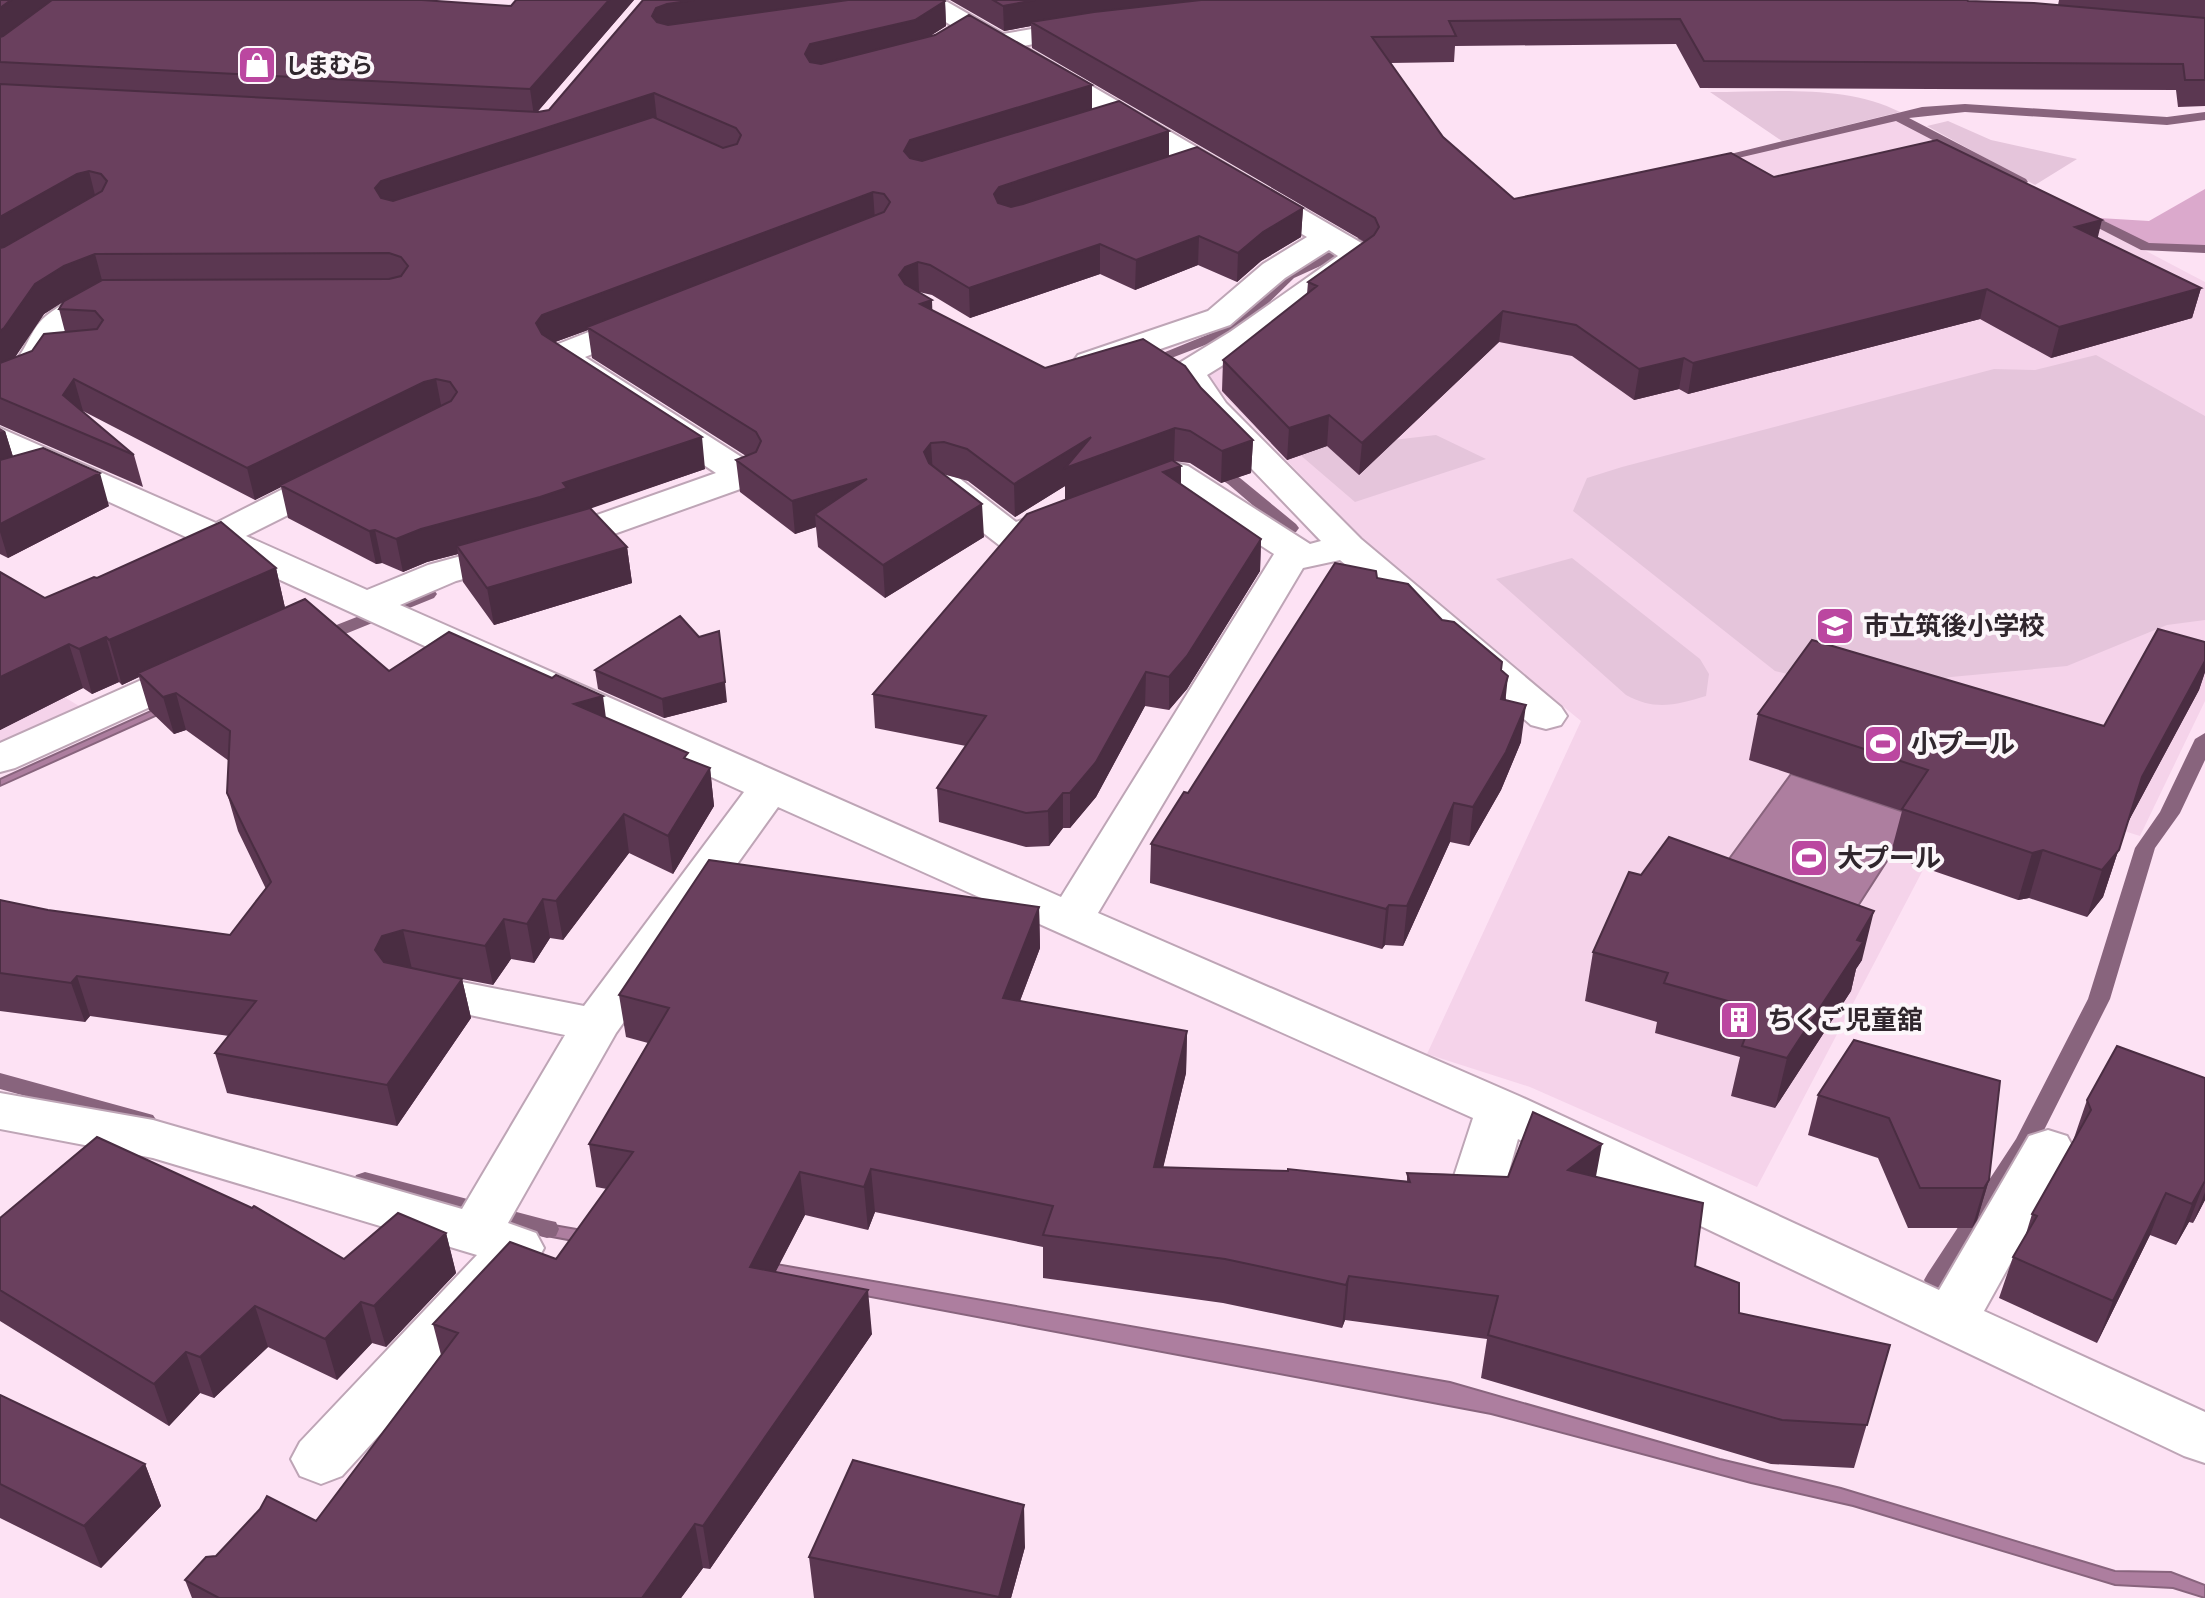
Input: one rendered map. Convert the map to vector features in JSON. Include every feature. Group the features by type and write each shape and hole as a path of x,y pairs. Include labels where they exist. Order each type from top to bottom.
{"street":[{"path":"899,7 928,1 972,36 1185,166 1359,255 1242,339 1188,372 1214,410 1348,547 1546,716"},
{"path":"972,36 1108,25"},
{"path":"1063,371 1219,318 1274,271 1329,237"},
{"path":"0,387 28,372 57,323 103,297 149,297"},
{"path":"312,618 442,573 559,541 744,475 560,355 674,310"},
{"path":"40,352 78,351"},
{"path":"218,536 373,458"},
{"path":"23,460 218,536 770,787 1501,1109 2205,1439"},
{"path":"946,486 1024,546 1175,474 1304,557"},
{"path":"1070,920 1289,560 1348,547"},
{"path":"0,759 227,657"},
{"path":"475,1233 596,1025 770,787"},
{"path":"411,988 596,1025"},
{"path":"1384,1192 1475,1196 1501,1109"},
{"path":"0,1111 153,1139 517,1248 321,1459"},
{"path":"1950,1320 2048,1149"}],"shaded area":[{"path":"1710,92 1832,93 1879,103 1900,112 1782,141"},
{"name":"市立筑後小学校","path":"1895,119 2205,282 2205,701 2140,836 1969,782 1757,1187 1530,1087 1427,1054 1581,721 1374,551 1202,373 1367,243"},
{"path":"1948,121 1991,140 2077,159 2035,185 1927,126"},
{"path":"2205,189 2205,246 2150,246 2099,218 2149,221"},
{"path":"2096,355 2205,416 2205,620 2167,625 2067,666 1951,677 1866,692 1775,671 1573,511 1587,478 1622,467 1994,369 2035,370"},
{"path":"1242,405 1393,440 1436,435 1486,459 1355,502"},
{"path":"1572,558 1700,659 1709,674 1706,696 1656,705 1626,695 1496,579"},
{"path":"337,627 344,631 0,786 0,779"},
{"path":"0,658 84,709 0,745"},
{"name":"大プール","path":"1791,774 1916,816 1831,948 1699,900"},
{"path":"525,1220 1450,1382 1720,1459 1841,1488 2115,1571 2171,1572 2205,1585 2205,1598 2173,1588 2115,1585 1853,1506 1751,1483 1491,1414 515,1230"}],"building":[{"path":"0,0 11,0 0,8"},
{"path":"52,0 422,0 511,6 516,0 609,0 530,89 0,62 0,37"},
{"path":"643,0 694,0 656,8 652,16 657,22 668,25 848,0 944,0 915,20 810,44 805,54 810,62 821,64 935,35 969,15 1092,85 910,140 904,151 910,158 922,161 1119,101 1169,131 999,187 994,194 998,203 1011,207 1023,204 1197,147 1303,208 1263,232 1238,253 1199,236 1136,260 1100,244 969,288 930,265 918,262 905,267 899,275 905,284 932,300 920,304 1045,368 1143,339 1185,366 1201,388 1253,440 1222,451 1190,431 1175,428 1065,468 1091,437 1014,484 967,449 944,442 931,443 924,452 929,463 982,504 883,565 815,514 867,479 792,501 736,460 756,452 761,441 756,432 587,327 884,212 890,202 884,194 873,192 542,315 536,323 542,334 702,437 563,483 567,488 540,497 421,529 396,539 375,530 369,531 280,485 451,401 457,392 450,382 436,379 424,382 247,468 74,379 63,395 134,455 0,398 0,363 32,351 44,334 97,329 103,320 95,311 59,309 64,301 102,280 389,279 401,276 408,266 401,257 389,253 95,254 64,266 35,284 0,331 0,248 102,191 107,181 101,174 89,171 77,174 0,217 0,84 538,112 549,110","holes":["654,93 736,128 741,135 737,144 723,148 653,117 393,201 381,198 375,188 381,181"]},
{"path":"993,0 1035,0 1003,6"},
{"path":"1201,0 1967,0 2205,18 2205,80 2185,80 2183,64 1704,61 1680,19 1449,21 1456,36 1372,37 1443,137 1514,199 1731,153 1774,177 1937,140 2102,220 2075,227 2201,288 2059,327 1987,289 1693,363 1684,358 1639,369 1576,325 1503,311 1362,443 1329,415 1289,428 1223,360 1317,286 1308,282 1374,235 1379,227 1375,218 1031,22"},
{"path":"43,448 100,473 0,524 0,460"},
{"path":"1172,460 1181,466 1163,472 1261,539 1187,656 1169,677 1146,672 1096,762 1070,793 1063,793 1048,811 1026,813 937,788 986,716 873,694 1027,514"},
{"path":"590,508 627,547 487,588 457,546"},
{"path":"221,522 276,568 109,640 106,637 79,649 69,644 0,677 0,572 45,598"},
{"path":"1335,563 1376,571 1377,578 1408,584 1442,620 1454,622 1502,662 1501,670 1508,676 1501,699 1526,705 1506,752 1473,807 1454,803 1407,906 1389,905 1386,909 1151,844 1184,792 1188,793"},
{"path":"305,599 389,671 449,632 552,678 556,675 603,696 574,704 688,753 684,758 710,768 668,836 624,814 556,901 543,899 527,924 504,919 485,946 403,930 382,936 375,950 384,962 462,979 387,1085 215,1053 256,1001 77,976 71,983 0,973 0,900 48,910 230,935 271,882 227,793 230,731 176,693 163,697 138,673"},
{"path":"680,616 699,637 719,631 725,682 662,699 595,670"},
{"path":"2158,629 2205,642 2205,661 2142,777 2119,850 2102,870 2043,850 2032,853 1902,809 1928,770 1758,714 1812,640 2104,726"},
{"path":"1669,837 1874,911 1857,940 1863,942 1787,1058 1742,1046 1756,1009 1664,983 1668,973 1593,952 1629,872 1641,875"},
{"path":"709,860 1039,907 1003,998 1187,1031 1154,1167 1288,1169 1410,1182 1407,1173 1508,1177 1533,1112 1602,1144 1568,1170 1703,1203 1695,1266 1739,1283 1739,1313 1890,1345 1867,1425 1782,1420 1488,1335 1498,1296 1349,1276 1346,1285 1225,1259 1043,1235 1053,1206 871,1169 864,1187 800,1172 750,1267 868,1290 703,1526 695,1524 642,1598 219,1598 185,1580 206,1557 216,1556 260,1509 267,1496 316,1521 458,1333 433,1324 510,1242 556,1259 633,1152 589,1144 669,1008 619,995"},
{"path":"1854,1040 2000,1081 1989,1180 1984,1188 1920,1188 1889,1118 1818,1095"},
{"path":"2117,1046 2205,1078 2205,1181 2192,1204 2166,1193 2113,1301 2013,1257 2037,1216 2032,1214 2091,1110 2087,1100"},
{"path":"97,1137 252,1208 254,1206 344,1259 398,1213 446,1233 374,1306 361,1302 325,1339 255,1306 200,1357 186,1352 154,1384 0,1290 0,1218"},
{"path":"0,1395 145,1464 84,1526 0,1484"},
{"path":"853,1460 1024,1505 999,1597 809,1557"}],"waterway":[{"path":"1708,161 1922,111 1965,108 2167,121 2205,116"},
{"path":"1898,117 2021,182"},
{"path":"2078,212 2146,247 2205,249"},
{"path":"1156,359 1234,329 1289,275 1364,241 1388,235"},
{"path":"1208,464 1234,481 1290,528"},
{"path":"317,639 428,594"},
{"path":"1937,1280 2026,1142 2099,999 2145,848 2170,813 2205,739"},
{"path":"0,1081 145,1121"},
{"path":"365,1181 547,1229"}],"place":[{"name":"しまむら","path":"257,65"},
{"name":"市立筑後小学校","path":"1835,626"},
{"name":"小プール","path":"1883,744"},
{"name":"大プール","path":"1809,858"},
{"name":"ちくご児童舘","path":"1739,1020"}]}
